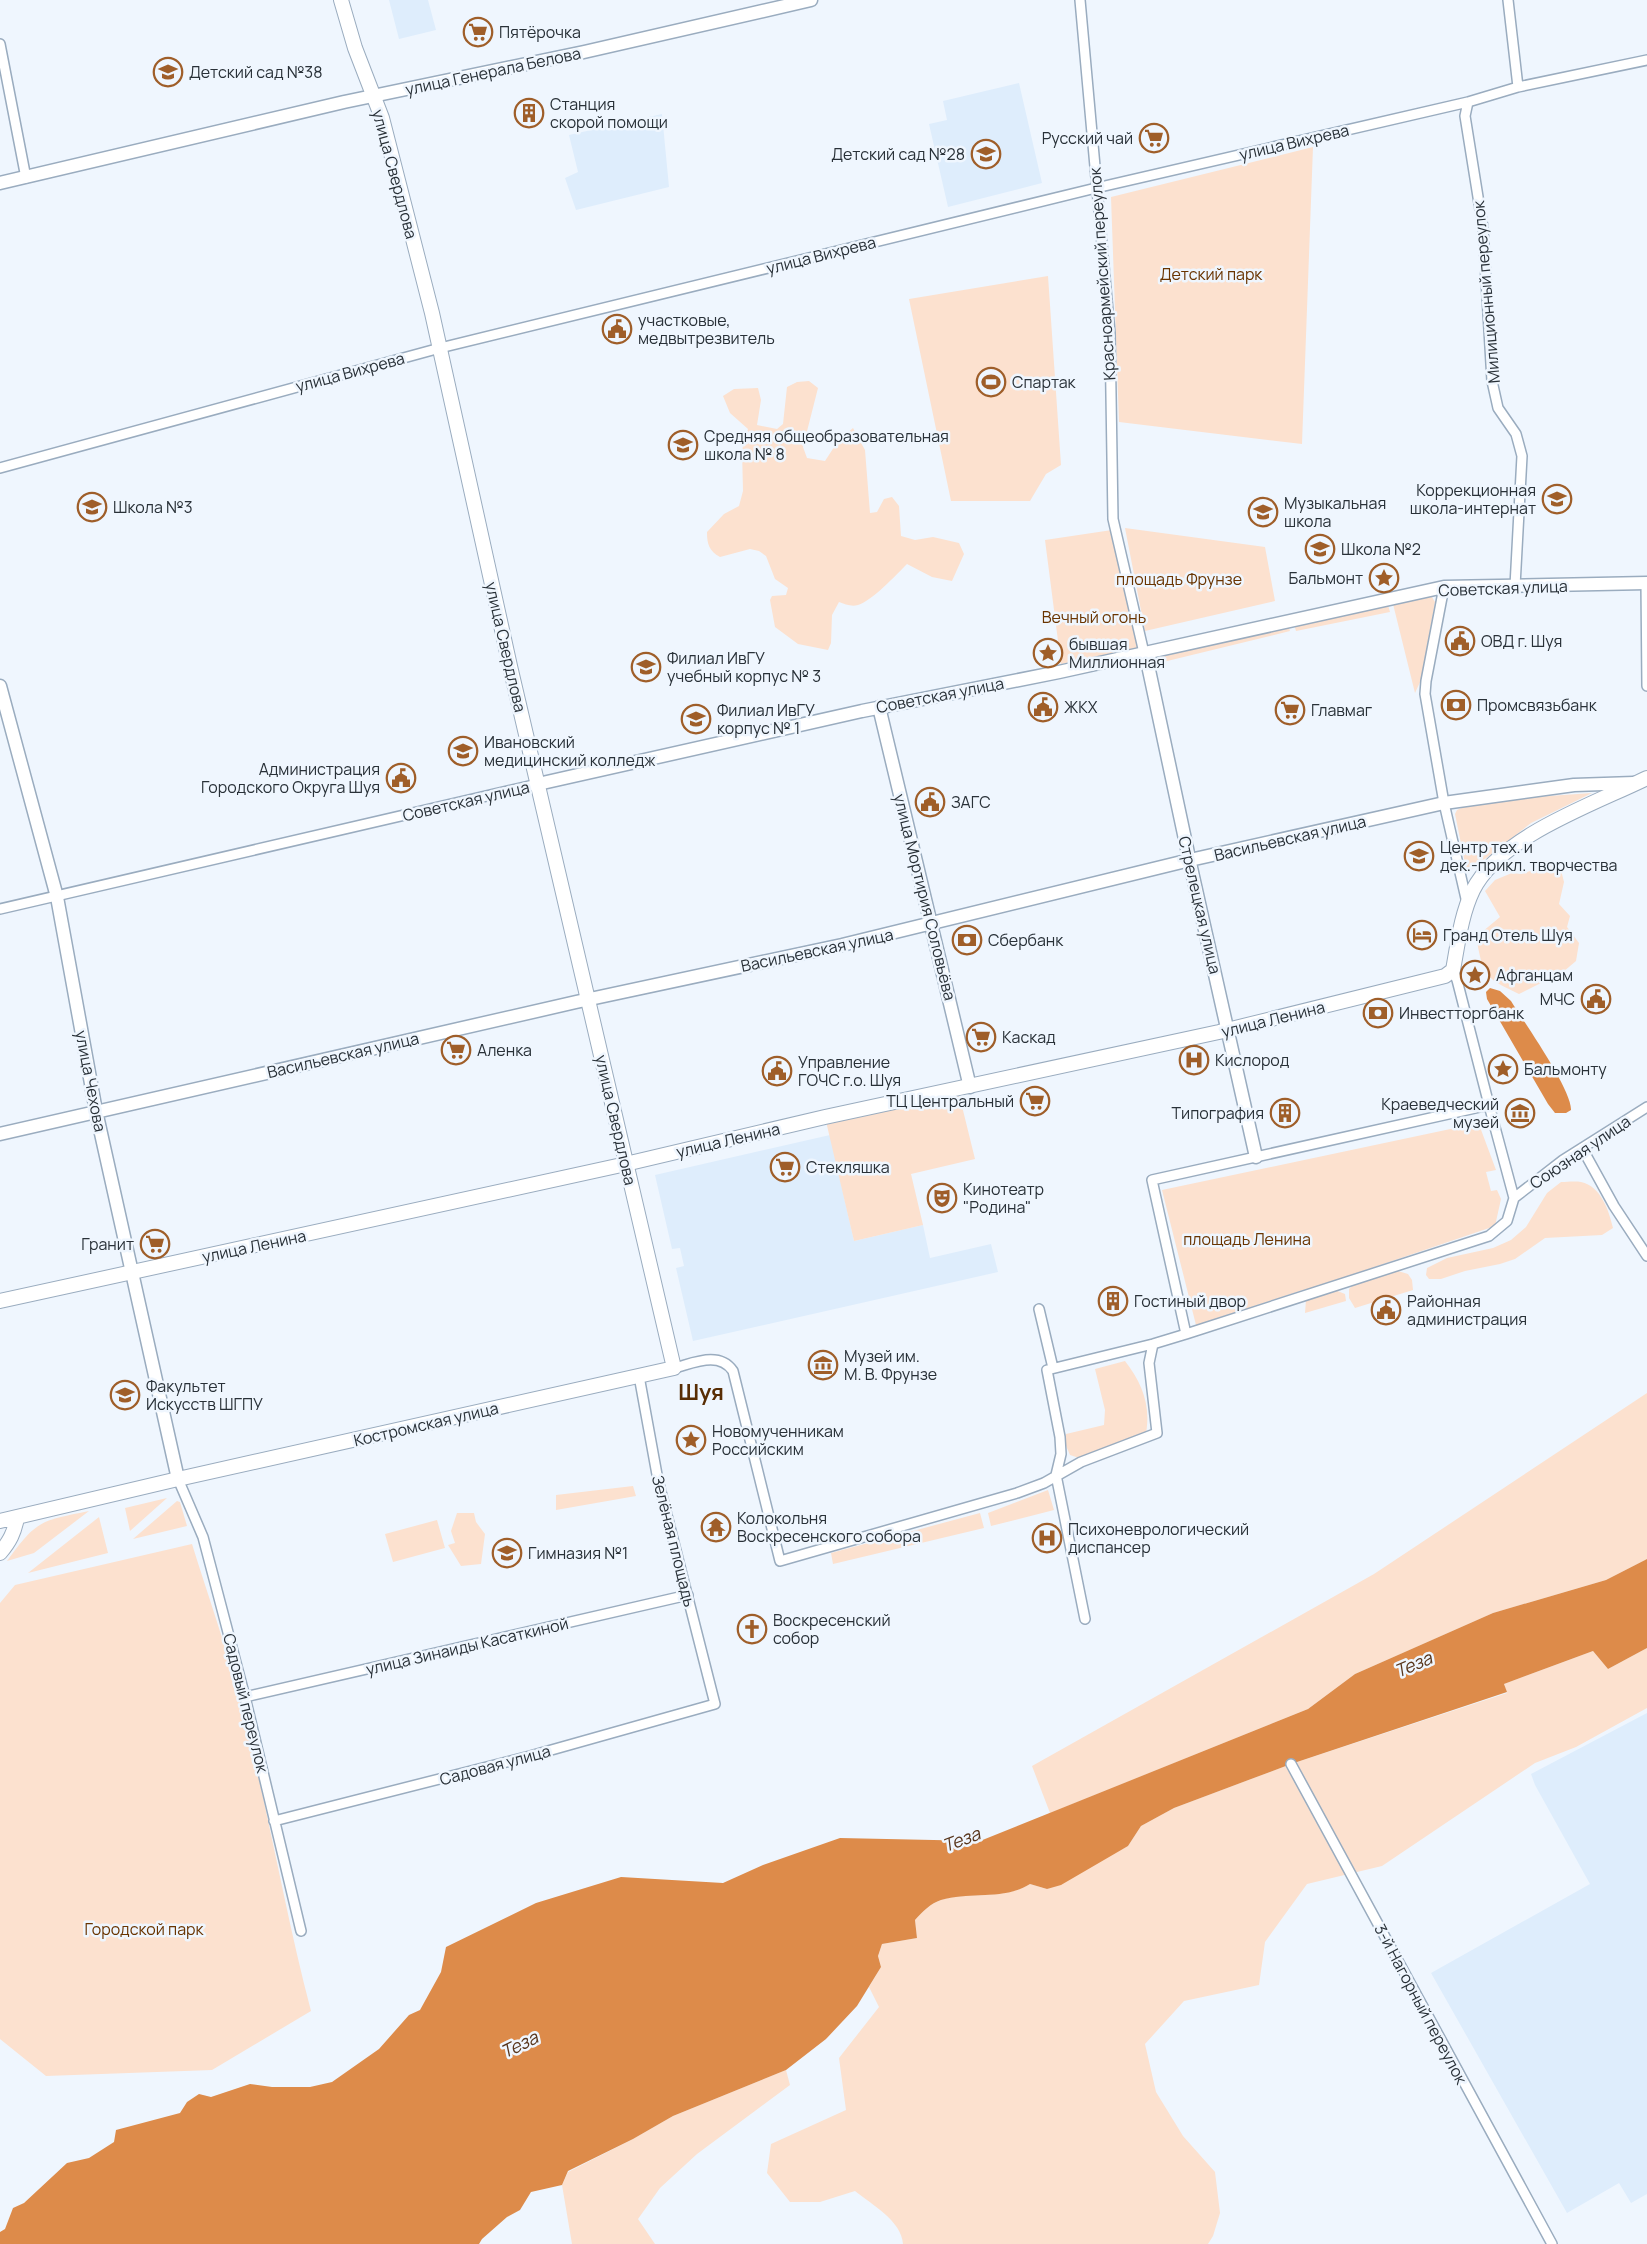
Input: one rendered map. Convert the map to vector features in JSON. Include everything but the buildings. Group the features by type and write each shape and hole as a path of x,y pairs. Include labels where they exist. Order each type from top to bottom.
{"main road":[{"name":"улица Свердлова","path":"341,0 354,48 382,118 440,348 510,666 674,1368"},
{"path":"1453,970 1467,904 1481,877 1491,864 1508,849 1555,822 1642,780"},
{"name":"улица Ленина","path":"0,1301 625,1164 825,1117 1228,1030 1445,976 1453,970"},
{"name":"Костромская улица","path":"0,1521 674,1368"},
{"path":"0,1553 15,1532 17,1518"}],"street":[{"name":"улица Генерала Белова","path":"0,183 374,96 585,52 812,0"},
{"name":"Красноармейский переулок","path":"1080,0 1110,333 1113,519 1144,653"},
{"path":"1508,0 1518,87"},
{"path":"0,44 26,177"},
{"name":"улица Вихрева","path":"0,468 440,348 1096,188 1468,102 1518,87 1647,60"},
{"name":"Милиционный переулок","path":"1468,102 1465,116 1483,228 1492,381 1498,408 1516,434 1522,456 1515,586"},
{"path":"1646,583 1647,686"},
{"name":"Советская улица","path":"0,909 879,707 1059,672 1444,587 1646,583"},
{"path":"1444,587 1425,694 1444,803 1467,904"},
{"name":"Стрелецкая улица","path":"1144,653 1256,1157"},
{"name":"улица Чехова","path":"0,686 57,897 96,1111 178,1479"},
{"name":"улица Мортирия Соловьёва","path":"879,707 970,1087"},
{"name":"Васильевская улица","path":"0,1134 932,924 1190,861 1444,803 1574,785 1642,780"},
{"path":"1050,1369 1153,1344 1489,1236 1507,1221 1514,1198 1453,970"},
{"path":"1186,1334 1152,1180 1489,1105"},
{"name":"Союзная улица","path":"1514,1198 1563,1160 1647,1107"},
{"path":"1582,1149 1614,1206 1647,1256"},
{"path":"1039,1309 1060,1437 1061,1454 1056,1474 1085,1619"},
{"path":"674,1368 712,1359 727,1363 733,1371 780,1561 1017,1493 1044,1483 1056,1474 1081,1462 1157,1433 1149,1362 1153,1344"},
{"name":"Зелёная площадь","path":"639,1376 658,1480 715,1704"},
{"name":"Садовый переулок","path":"178,1479 203,1537 245,1696 301,1931"},
{"name":"улица Зинаиды Касаткиной","path":"245,1696 688,1595"},
{"name":"Садовая улица","path":"274,1821 530,1756 715,1704"},
{"name":"3-й Нагорный переулок","path":"1291,1764 1552,2244"}],"shaded area":[{"path":"389,0 428,0 436,30 399,39"},
{"name":"Детский сад №28","path":"1019,83 1042,183 948,207 929,124 947,120 943,101"},
{"path":"662,114 669,187 576,210 565,178 578,172 569,135"},
{"path":"830,1135 854,1241 923,1225 930,1258 991,1244 998,1272 693,1341 676,1268 684,1266 680,1248 672,1249 655,1175"},
{"path":"1647,1713 1647,2194 1631,2203 1619,2183 1567,2213 1431,1973 1590,1884 1531,1774"}],"green space":[{"name":"Детский парк","path":"1313,147 1302,444 1119,422 1111,197"},
{"name":"Спартак","path":"1048,276 1061,465 1046,474 1030,501 951,501 909,299"},
{"path":"809,381 818,388 803,447 807,458 825,461 838,441 853,428 865,450 870,513 877,512 884,499 892,497 899,506 901,536 915,540 933,537 959,543 964,554 952,581 932,577 907,564 884,587 864,602 853,606 839,602 832,615 831,643 828,650 798,644 775,627 770,600 772,596 786,595 788,588 775,579 766,556 750,549 720,557 711,550 707,536 707,532 724,514 739,506 743,491 742,450 748,429 730,413 723,396 734,389 758,388 761,400 757,425 777,429 783,424 787,387 797,382"},
{"name":"площадь Фрунзе","path":"1125,528 1265,547 1275,601 1145,631"},
{"name":"Вечный огонь","path":"1112,530 1141,647 1061,664 1045,540"},
{"path":"1432,597 1435,602 1421,680 1415,693 1393,604"},
{"path":"1388,605 1390,612 1296,631 1294,624"},
{"path":"1288,625 1290,631 1159,663 1159,654"},
{"path":"1592,793 1531,823 1467,873 1455,814 1457,810 1477,801"},
{"path":"1552,864 1560,866 1564,882 1559,904 1570,916 1567,927 1579,943 1576,961 1563,972 1519,994 1491,978 1483,967 1476,937 1500,917 1485,891 1495,880 1512,873 1521,874"},
{"path":"958,1090 975,1159 911,1174 923,1225 854,1241 825,1117"},
{"name":"площадь Ленина","path":"1474,1124 1475,1128 1480,1127 1496,1170 1486,1172 1491,1191 1497,1190 1501,1199 1495,1226 1196,1325 1162,1190"},
{"path":"1561,1182 1581,1182 1594,1188 1603,1200 1613,1228 1602,1235 1545,1238 1515,1259 1441,1279 1429,1279 1426,1275 1427,1268 1447,1258 1493,1248 1511,1240 1526,1227 1547,1193"},
{"path":"1398,1271 1408,1274 1412,1280 1413,1290 1355,1308 1349,1298 1349,1289 1354,1284"},
{"path":"1335,1290 1345,1294 1346,1301 1305,1313 1306,1300"},
{"path":"1125,1361 1137,1379 1144,1397 1147,1417 1145,1438 1079,1458 1070,1455 1064,1441 1066,1434 1104,1425 1105,1410 1095,1369"},
{"path":"1647,1393 1647,1559 1606,1580 1493,1613 1355,1674 1308,1709 1050,1813 1032,1766 1374,1574"},
{"path":"633,1486 636,1496 556,1510 556,1495"},
{"path":"1048,1490 1054,1510 991,1526 988,1513"},
{"path":"167,1498 130,1531 125,1508"},
{"path":"177,1501 180,1502 187,1526 133,1539"},
{"path":"89,1511 34,1553 7,1561 26,1537 41,1524"},
{"path":"457,1513 474,1513 476,1522 485,1534 481,1564 461,1566 448,1545 455,1543 451,1531"},
{"path":"980,1513 984,1528 833,1564 831,1553"},
{"path":"99,1517 108,1553 28,1573"},
{"path":"437,1520 445,1548 393,1562 385,1534"},
{"name":"Городской парк","path":"192,1544 240,1701 311,2011 212,2070 46,2076 0,2039 0,1603 15,1585"},
{"path":"1647,1648 1647,1708 1576,1747 1535,1763 1382,1866 1307,1884 1265,1942 1259,1985 1184,2001 1145,2044 1156,2092 1183,2136 1215,2172 1220,2213 1208,2244 903,2244 892,2221 855,2191 820,2202 790,2202 767,2173 771,2144 846,2110 839,2058 879,2007 869,1987 881,1967 878,1956 882,1944 917,1938 915,1920 934,1903 953,1897 1008,1892 1030,1884 1047,1889 1128,1846 1141,1826 1174,1808 1291,1764 1507,1693 1504,1684 1593,1651 1608,1669"},
{"path":"786,2070 790,2085 697,2154 660,2188 638,2219 655,2244 572,2244 562,2185 568,2172 673,2116"}],"water":[{"path":"1490,988 1500,991 1511,1001 1556,1072 1564,1087 1571,1110 1566,1113 1555,1113 1548,1104 1487,999 1486,992"},
{"name":"Теза","path":"1647,1559 1647,1648 1608,1669 1593,1651 1504,1684 1507,1692 1291,1764 1174,1808 1141,1826 1128,1846 1061,1885 1047,1889 1030,1884 1009,1892 953,1897 937,1901 915,1920 917,1938 882,1944 878,1956 881,1967 857,2006 826,2039 786,2070 673,2116 633,2139 568,2171 562,2185 531,2192 520,2210 507,2217 479,2244 0,2244 0,2232 5,2229 13,2208 24,2203 67,2163 89,2158 114,2142 116,2130 180,2113 187,2102 199,2094 211,2097 250,2084 272,2087 310,2087 332,2082 379,2049 409,2015 420,2010 441,1972 446,1947 536,1903 621,1877 723,1883 763,1865 840,1838 980,1841 1308,1709 1355,1674 1493,1613 1606,1580"}],"place":[{"name":"Пятёрочка","path":"478,32"},
{"name":"Детский сад №38","path":"168,72"},
{"name":"Станция скорой помощи","path":"529,113"},
{"name":"Русский чай","path":"1154,138"},
{"name":"Детский сад №28","path":"986,154"},
{"name":"участковые, медвытрезвитель","path":"617,329"},
{"name":"Спартак","path":"991,382"},
{"name":"Средняя общеобразовательная школа № 8","path":"683,445"},
{"name":"Коррекционная школа-интернат","path":"1557,499"},
{"name":"Школа №3","path":"92,507"},
{"name":"Музыкальная школа","path":"1263,512"},
{"name":"Школа №2","path":"1320,549"},
{"name":"Бальмонт","path":"1384,578"},
{"name":"ОВД г. Шуя","path":"1460,641"},
{"name":"бывшая Миллионная","path":"1048,653"},
{"name":"Филиал ИвГУ учебный корпус № 3","path":"646,667"},
{"name":"Промсвязьбанк","path":"1456,705"},
{"name":"ЖКХ","path":"1043,707"},
{"name":"Главмаг","path":"1290,710"},
{"name":"Филиал ИвГУ корпус № 1","path":"696,719"},
{"name":"Ивановский медицинский колледж","path":"463,751"},
{"name":"Администрация Городского Округа Шуя","path":"401,778"},
{"name":"ЗАГС","path":"930,802"},
{"name":"Центр тех. и дек.-прикл. творчества","path":"1419,856"},
{"name":"Гранд Отель Шуя","path":"1422,935"},
{"name":"Сбербанк","path":"967,940"},
{"name":"Афганцам","path":"1475,975"},
{"name":"МЧС","path":"1596,999"},
{"name":"Инвестторгбанк","path":"1378,1013"},
{"name":"Каскад","path":"981,1037"},
{"name":"Аленка","path":"456,1050"},
{"name":"Кислород","path":"1194,1060"},
{"name":"Бальмонту","path":"1503,1069"},
{"name":"Управление ГОЧС г.о. Шуя","path":"777,1071"},
{"name":"ТЦ Центральный","path":"1035,1101"},
{"name":"Типография","path":"1285,1113"},
{"name":"Краеведческий музей","path":"1520,1113"},
{"name":"Стекляшка","path":"785,1167"},
{"name":"Кинотеатр \"Родина\"","path":"942,1198"},
{"name":"Гранит","path":"155,1244"},
{"name":"Гостиный двор","path":"1113,1301"},
{"name":"Районная администрация","path":"1386,1310"},
{"name":"Музей им. М. В. Фрунзе","path":"823,1365"},
{"name":"Факультет Искусств ШГПУ","path":"125,1395"},
{"name":"Новомученникам Российским","path":"691,1440"},
{"name":"Колокольня Воскресенского собора","path":"716,1527"},
{"name":"Психоневрологический диспансер","path":"1047,1538"},
{"name":"Гимназия №1","path":"507,1553"},
{"name":"Воскресенский собор","path":"752,1629"}],"district":[{"name":"Шуя","path":"701,1392"}]}
